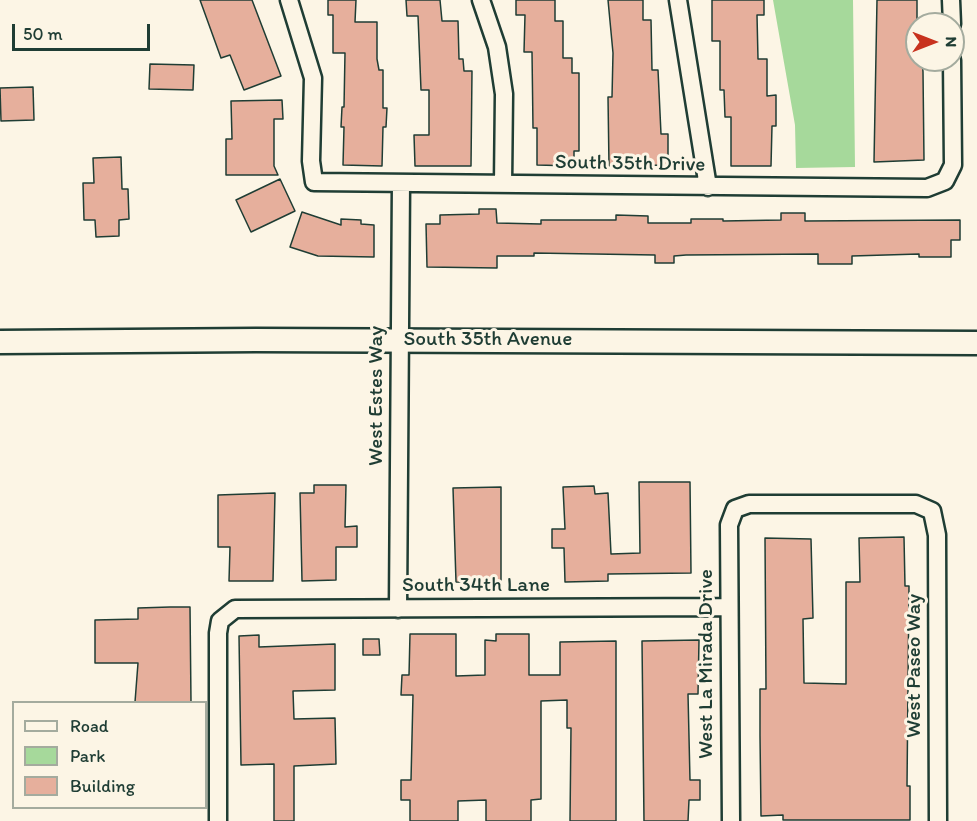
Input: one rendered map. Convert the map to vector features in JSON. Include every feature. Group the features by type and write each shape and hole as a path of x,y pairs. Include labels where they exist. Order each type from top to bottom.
{"street":[{"name":"South 35th Drive","path":"290,0 313,78 311,161 314,182 927,188 945,181 953,165 952,72"},
{"path":"481,0 497,47 504,94 503,184"},
{"path":"678,0 708,187"},
{"name":"West Estes Way","path":"398,609 400,183"},
{"name":"South 35th Avenue","path":"0,342 400,340 977,343"},
{"name":"West Paseo Way","path":"735,509 749,504 916,504 932,511 937,535 938,821"},
{"name":"West La Mirada Drive","path":"731,821 729,525 735,509"},
{"name":"South 34th Lane","path":"218,821 218,633 220,621 226,613 235,609 728,607"}],"green space":[{"path":"773,0 853,0 855,167 796,168 795,125"}],"building":[{"path":"200,0 252,0 281,76 244,90 230,55 221,58"},
{"path":"328,0 356,0 355,22 377,22 377,59 379,70 383,70 383,108 387,108 386,127 383,127 382,166 343,165 344,127 341,127 342,107 344,107 345,53 333,53 333,15 328,15"},
{"path":"406,0 440,0 442,21 458,21 459,59 463,59 464,71 472,71 471,166 415,166 414,135 429,135 429,90 421,90 418,16 407,16"},
{"path":"516,0 555,0 555,21 563,21 563,58 572,58 572,73 579,73 579,151 574,151 574,166 537,165 537,128 533,128 532,52 524,52 525,15 516,15"},
{"path":"608,0 643,0 643,20 651,20 652,70 658,70 661,134 668,134 668,165 609,166 608,97 612,97 613,53"},
{"path":"712,0 764,0 764,15 757,15 758,59 767,59 767,96 776,95 776,126 772,126 771,166 731,166 731,117 725,117 724,90 720,90 720,41 712,41"},
{"path":"877,0 917,0 917,12 905,12 905,72 923,72 924,160 874,162"},
{"path":"150,64 194,65 193,90 149,89"},
{"path":"33,87 34,120 1,121 0,88"},
{"path":"282,100 283,119 274,119 274,166 278,175 226,175 226,139 232,139 231,101"},
{"path":"121,157 122,189 128,189 129,219 119,220 119,236 96,237 95,220 84,220 83,183 94,183 93,158"},
{"path":"280,179 295,211 251,232 236,200"},
{"path":"479,209 496,209 497,223 541,224 541,220 616,220 616,215 648,216 648,223 691,223 691,219 781,220 781,213 805,213 805,221 960,220 960,240 951,240 951,257 919,257 919,254 852,256 852,264 818,264 818,254 686,255 674,256 674,263 655,263 655,255 534,253 534,256 497,256 497,268 427,267 426,224 440,224 440,215 479,214"},
{"path":"302,212 341,225 341,219 361,220 361,224 374,225 374,257 318,256 290,247"},
{"path":"639,482 690,482 691,573 608,574 608,581 565,582 564,548 552,548 552,529 565,529 563,487 594,486 595,494 608,493 611,554 640,553"},
{"path":"314,485 346,485 345,527 357,526 357,547 336,547 336,580 302,581 300,493 314,493"},
{"path":"501,487 501,583 456,582 453,488"},
{"path":"275,493 273,581 229,581 230,547 218,547 218,495"},
{"path":"904,537 905,586 909,586 907,786 910,786 910,820 783,820 783,815 761,816 760,689 766,689 765,538 811,539 813,618 803,619 804,683 846,684 846,582 860,582 859,538"},
{"path":"190,607 191,701 135,701 138,663 95,663 95,620 138,619 138,608"},
{"path":"410,634 456,634 456,676 485,675 485,640 496,641 496,634 529,634 529,675 560,675 560,642 616,641 616,821 570,821 571,728 567,728 567,700 541,701 541,799 531,800 531,821 486,821 486,800 458,801 458,821 410,821 410,800 401,800 401,780 411,780 413,695 401,695 402,675 409,675"},
{"path":"259,635 259,647 335,644 335,690 293,691 294,719 335,718 336,764 294,766 294,821 274,821 274,764 241,765 239,636"},
{"path":"363,639 379,639 380,655 363,655"},
{"path":"699,640 698,694 688,694 690,780 700,780 700,800 689,800 688,821 644,821 642,641"}]}
